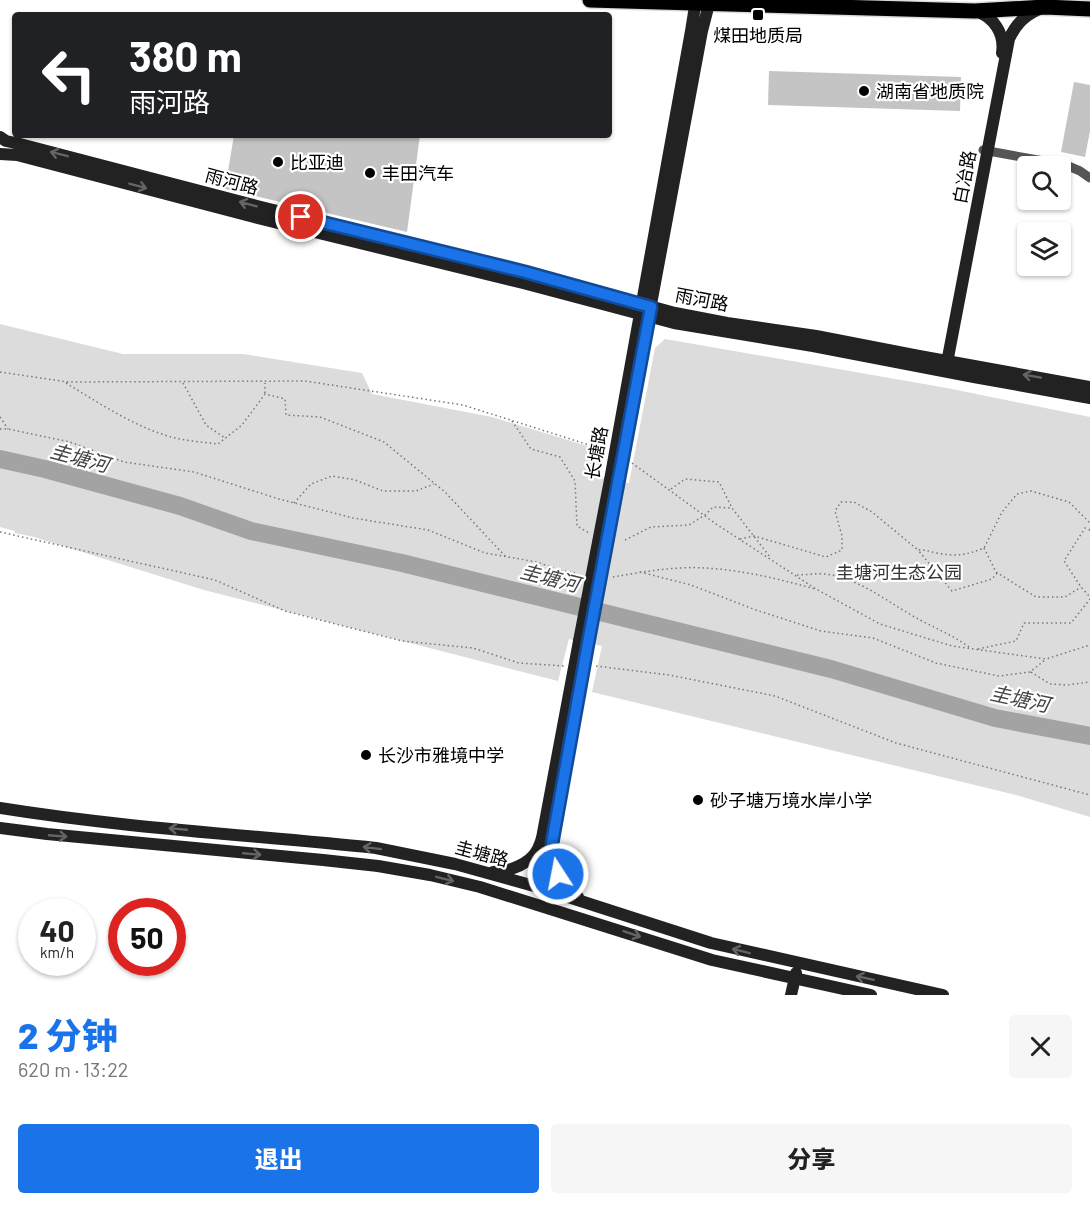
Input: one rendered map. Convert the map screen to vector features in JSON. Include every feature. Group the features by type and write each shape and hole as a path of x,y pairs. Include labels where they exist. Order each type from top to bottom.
{"main road":[{"path":"590,0 975,11 1045,7 1090,9"},
{"name":"长塘路","path":"581,900 565,885 558,874 552,857 552,843 583,642 703,2"},
{"name":"白冶路","path":"943,366 1009,39 1022,18 1045,7"},
{"name":"白冶路","path":"975,11 983,13 994,22 1002,38 1003,48 985,151"},
{"name":"雨河路","path":"0,137 6,141 257,206 525,272 692,326 1090,387"},
{"name":"雨河路","path":"0,154 28,158 254,217 523,283 646,310"},
{"name":"雨河路","path":"943,366 1090,398"},
{"name":"长塘路","path":"482,871 498,872 516,867 532,857 539,847 579,668"},
{"name":"圭塘路","path":"0,808 94,820 376,848 417,856 482,871 581,900 711,943 943,995"},
{"name":"圭塘路","path":"0,828 69,837 378,866 430,875 480,887 712,960 871,995"},
{"path":"791,995 798,964"}],"street":[{"path":"985,151 1066,165 1090,178"}],"path":[{"path":"0,372 63,381 305,381 462,405 619,454 796,576 879,624 952,646 1046,659"},
{"path":"63,381 131,421 172,437 218,444 242,425 265,394 265,381"},
{"path":"182,382 206,425 226,438"},
{"path":"265,394 285,399 286,414 320,417 384,442 445,492 506,557"},
{"path":"0,417 8,429"},
{"path":"511,420 531,448 560,457 575,481 577,526 593,536"},
{"path":"0,429 70,442 124,462 194,472 294,503 353,518 428,530 485,553 537,562 575,573"},
{"path":"294,503 311,484 332,476 355,480 383,492 416,491 435,484"},
{"path":"669,490 686,479 718,482 732,508 772,560"},
{"path":"918,550 963,555 984,548 1002,512 1017,494 1031,491 1069,502 1090,523"},
{"path":"740,539 754,536 826,557 842,550 842,536 836,511 841,502 854,502 872,512 918,550 952,591 992,579 997,573"},
{"path":"625,540 651,527 689,525 713,507 732,508"},
{"path":"977,649 1016,641 1024,623 1071,622 1090,598 1064,561 1084,528 1090,530"},
{"path":"0,532 215,580 285,611 402,641 473,648 519,663 579,668 598,665 669,675 775,696 896,743 1090,795"},
{"path":"984,548 997,573 1036,597 1065,597 1081,587"},
{"path":"609,578 651,570 704,567 766,576 819,590"},
{"path":"640,572 691,585 756,610 821,631 873,638 936,663 999,676 1030,672 1046,659 1090,645"},
{"path":"796,576 825,574 851,581 958,639 971,649"},
{"path":"1030,672 1050,684 1067,685 1090,682"}],"green space":[{"name":"圭塘河生态公园","path":"0,324 123,354 243,354 362,373 372,394 492,417 604,451 600,478 629,483 655,348 665,339 947,388 1090,417 1090,817 1016,795 592,692 602,646 569,639 558,681 204,590 0,527"}],"building":[{"name":"湖南省地质院","path":"769,71 961,77 960,111 768,105"},
{"path":"1074,82 1090,85 1090,131 1085,157 1061,152"},
{"path":"234,138 420,138 407,232 225,189"}],"waterway":[{"name":"圭塘河","path":"0,459 180,506 251,531 402,563 831,669 995,718 1090,736"}],"place":[{"name":"煤田地质局","path":"758,15"},
{"name":"湖南省地质院","path":"864,91"},
{"name":"比亚迪","path":"278,162"},
{"name":"丰田汽车","path":"370,173"},
{"name":"长沙市雅境中学","path":"366,755"},
{"name":"砂子塘万境水岸小学","path":"698,800"}],"route":[{"path":"301,217 525,272 651,307 552,843 552,857 558,874"}]}
